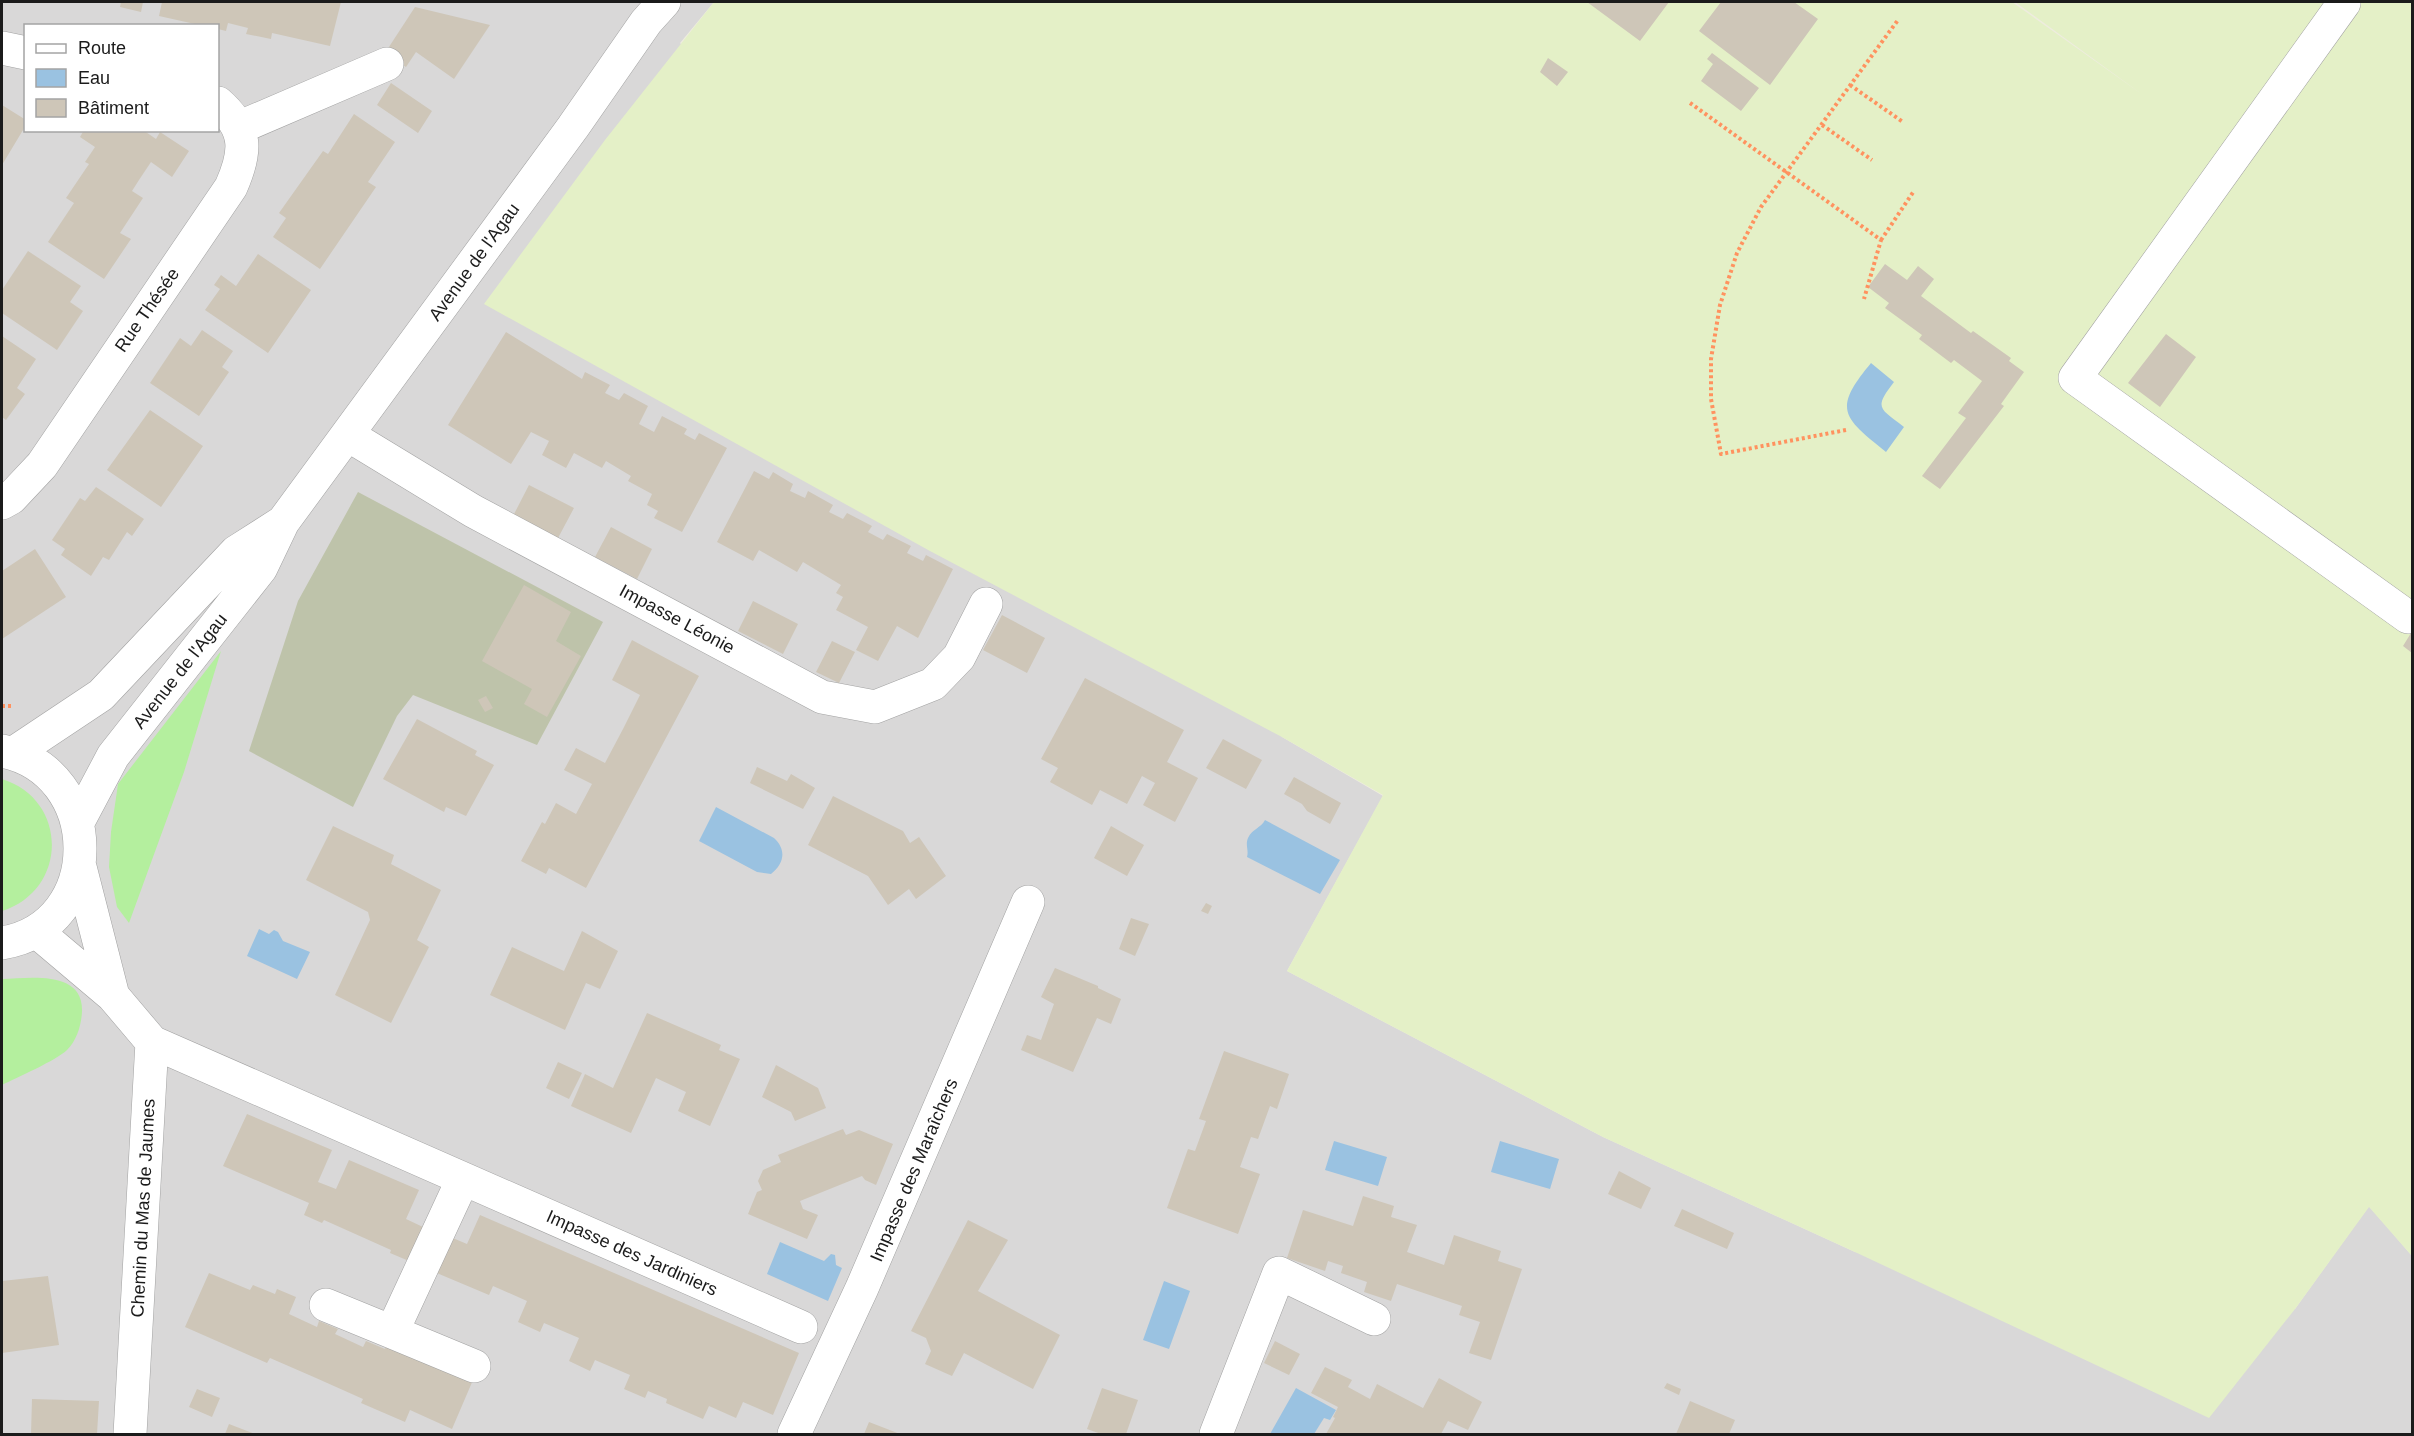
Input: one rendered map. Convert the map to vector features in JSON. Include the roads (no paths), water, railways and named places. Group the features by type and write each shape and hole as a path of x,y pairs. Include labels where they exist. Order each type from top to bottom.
{"street":[{"name":"Avenue de l'Agau","path":"78,822 113,756 261,568 283,522 646,22 664,2"},
{"path":"2342,2 2344,3 2075,378 2408,617"},
{"path":"2,48 24,53"},
{"path":"228,116 387,64"},
{"name":"Rue Thésée","path":"2,503 11,498 42,465 231,188 240,165 243,144 228,116"},
{"name":"Impasse Léonie","path":"348,435 473,511 822,697 875,706 933,684 959,657 986,604"},
{"name":"Avenue de l'Agau","path":"8,752 100,695 237,552 283,522"},
{"name":"Avenue de l'Agau","path":"2,943 11,942 36,931 56,914 71,892 80,867 81,844 78,822 65,792 42,768 8,752"},
{"path":"80,867 112,996"},
{"name":"Impasse des Maraîchers","path":"794,1434 862,1288 1028,902"},
{"path":"36,931 112,996 152,1042"},
{"name":"Impasse des Jardiniers","path":"152,1042 801,1327"},
{"name":"Chemin du Mas de Jaumes","path":"130,1434 152,1042"},
{"path":"392,1332 463,1179"},
{"path":"1216,1434 1279,1273 1374,1319"},
{"path":"326,1305 474,1366"}],"water":[{"path":"1871,363 1894,382 1883,398 1882,408 1904,427 1886,452 1860,430 1848,412 1847,403 1851,392"},
{"path":"716,807 774,838 781,847 782,857 779,866 771,874 757,872 699,841"},
{"path":"1265,820 1340,860 1320,894 1247,857 1248,838"},
{"path":"259,929 269,934 274,930 278,932 283,941 310,952 297,979 247,956"},
{"path":"1334,1141 1387,1157 1378,1186 1325,1170"},
{"path":"1500,1141 1559,1159 1550,1189 1491,1172"},
{"path":"780,1242 824,1261 831,1254 835,1255 836,1265 842,1268 828,1301 767,1274"},
{"path":"1164,1281 1190,1291 1169,1349 1143,1340"},
{"path":"1296,1388 1336,1410 1330,1420 1324,1418 1314,1434 1270,1434"}]}
